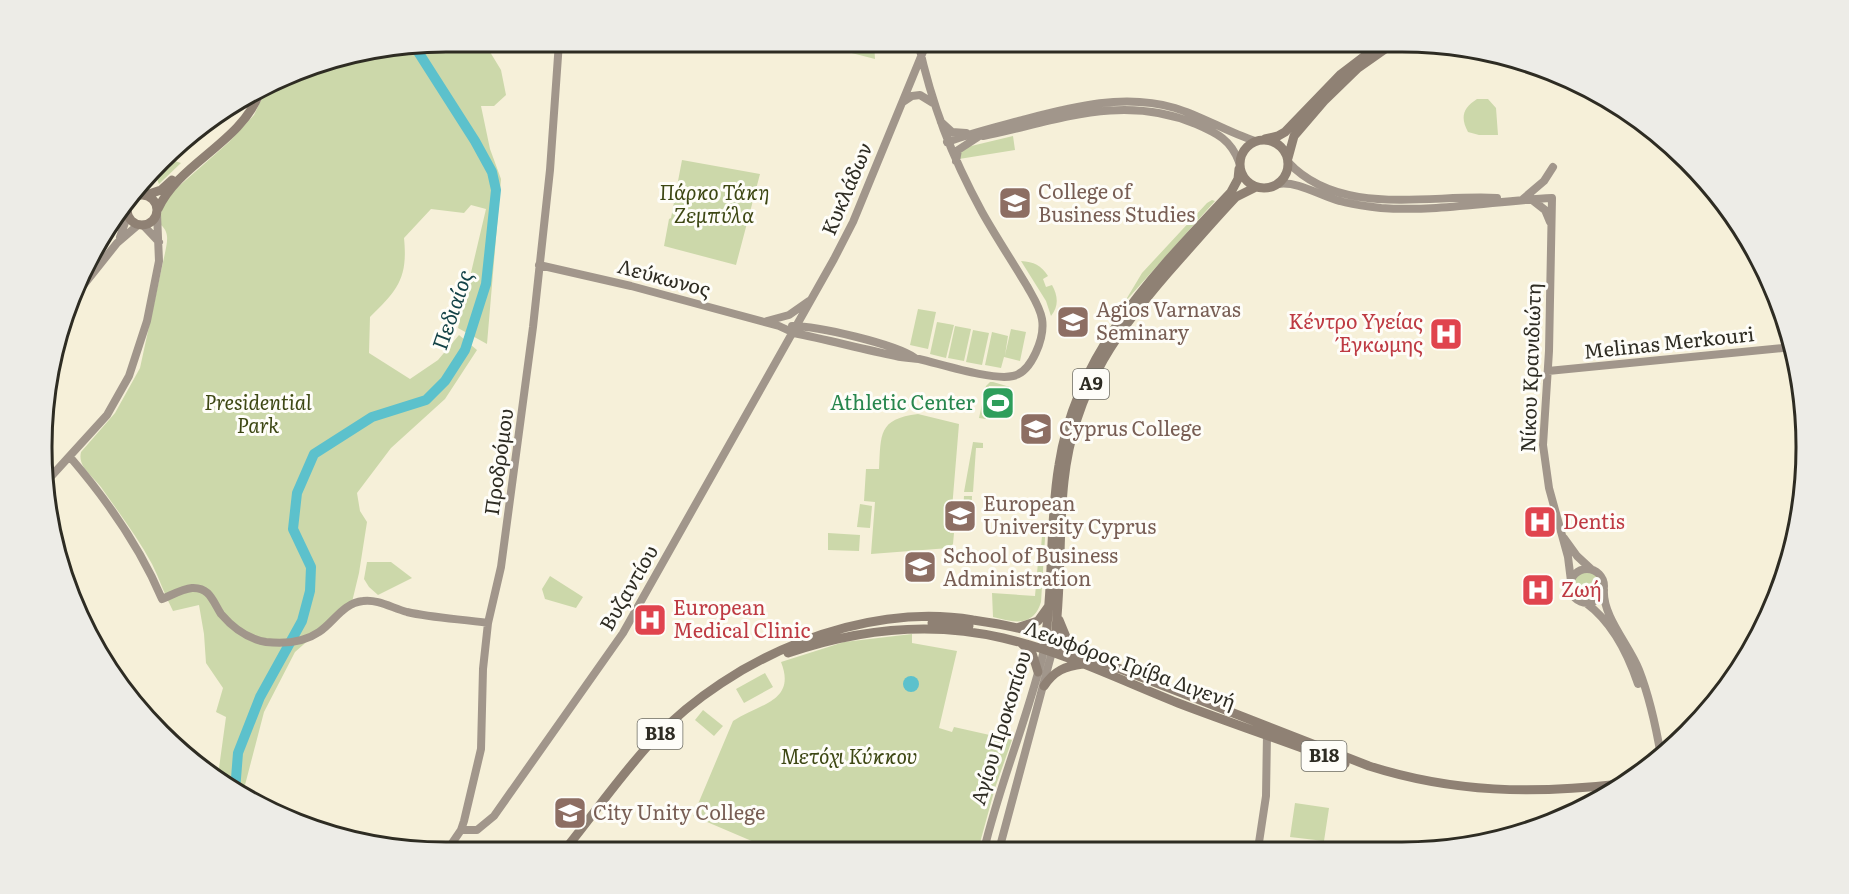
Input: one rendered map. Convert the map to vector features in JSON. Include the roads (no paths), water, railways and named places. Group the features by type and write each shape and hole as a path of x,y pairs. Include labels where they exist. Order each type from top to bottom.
{"main road":[{"name":"Προδρόμου","path":"453,842 461,830 481,749 483,669 488,623 501,567 533,327 550,170 555,52"},
{"path":"796,329 895,356 916,358 971,372 1010,377 1024,369 1040,343 1042,322 1036,303 983,215 957,165 933,104 920,52"},
{"name":"Κυκλάδων","path":"796,329 853,222 922,52"},
{"path":"947,143 1076,106 1138,101 1187,112 1255,141 1265,140 1285,132 1341,74 1370,52"},
{"path":"1278,184 1287,170 1293,136 1348,77 1382,52"},
{"path":"902,103 917,95 923,95 933,104"},
{"path":"93,273 117,243 140,225 152,221 170,190 245,118 254,103"},
{"path":"146,195 165,187 237,119 243,109"},
{"path":"939,119 952,132 976,135 1104,110 1136,109 1171,115 1203,127 1228,141 1247,182 1256,188"},
{"path":"957,165 958,150 976,135"},
{"path":"1265,140 1282,147 1297,172 1330,189 1356,196 1385,199 1495,198 1509,200"},
{"name":"A9","path":"1239,166 1244,149 1255,141"},
{"name":"Αγίου Προκοπίου","path":"986,842 1001,787 1029,707 1038,672 1050,645 1054,506 1059,462 1065,435 1080,390 1120,318 1231,192 1238,178 1239,166"},
{"path":"1527,199 1544,181 1552,167"},
{"path":"1278,184 1292,184 1339,201 1381,208 1479,204 1527,199 1545,210 1551,225"},
{"name":"A9","path":"1256,188 1278,184"},
{"name":"Αγίου Προκοπίου","path":"1001,842 1044,686 1050,645 1058,615 1064,480 1072,436 1089,388 1112,345 1133,313 1236,197 1256,188"},
{"path":"53,475 107,415 132,369 147,321 159,261 157,212 153,199 146,195"},
{"name":"Νίκου Κρανιδιώτη","path":"1527,199 1552,198 1548,371 1543,445 1549,488 1563,536 1571,581"},
{"path":"128,215 131,220 140,225 159,243"},
{"path":"117,243 127,217"},
{"name":"Λεύκωνος","path":"539,265 632,286 796,329"},
{"path":"783,352 783,337 771,324 814,297"},
{"path":"809,305 810,322 818,330"},
{"path":"796,329 818,330 896,348 916,358"},
{"name":"Βυζαντίου","path":"461,830 477,830 494,816 623,633 796,329"},
{"name":"Melinas Merkouri","path":"1548,371 1784,348"},
{"path":"70,457 99,492 139,551 162,599 188,589 200,589 207,592 221,614 245,635 255,640 298,642 320,632 349,606 364,601 377,602 410,612 488,623"},
{"name":"Νίκου Κρανιδιώτη","path":"1563,536 1577,556 1591,569"},
{"path":"1654,750 1640,690 1628,661 1604,619 1573,594 1571,581 1578,572 1591,569 1599,573 1602,578 1608,610 1639,669 1653,713 1659,747"},
{"path":"1586,603 1596,600 1604,590"},
{"path":"1017,628 1038,621 1051,602"},
{"path":"1044,686 1052,675 1060,670 1086,660 1068,641 1058,615"},
{"name":"Λεωφόρος Γρίβα Διγενή","path":"573,842 656,738 702,696 723,682 788,648 831,633 880,619 918,616 960,618 1017,628 1086,660 1369,766 1400,775 1447,785 1497,790 1565,790 1604,786"},
{"name":"Λεωφόρος Γρίβα Διγενή","path":"831,633 891,623 939,623 993,630 1050,645"},
{"name":"Λεωφόρος Γρίβα Διγενή","path":"573,842 666,731 701,700 753,667 814,644 892,629 959,631 1050,645"},
{"path":"1020,642 1032,653 1038,672"},
{"name":"Λεωφόρος Γρίβα Διγενή","path":"1086,660 1178,703 1367,772 1437,788 1495,795 1541,796 1593,792"},
{"path":"1259,842 1266,796 1267,734"}],"water":[{"path":"911,676 917,678 919,684 917,690 911,692 905,690 903,684 905,678"}],"waterway":[{"name":"Πεδιαίος","path":"236,780 238,753 260,697 302,621 310,591 311,567 293,529 297,493 314,454 372,417 426,400 445,381 465,350 486,284 496,190 492,172 419,53"}],"place":[{"name":"College of Business Studies","path":"1015,203"},
{"name":"Agios Varnavas Seminary","path":"1073,322"},
{"name":"Κέντρο Υγείας Έγκωμης","path":"1446,334"},
{"name":"Athletic Center","path":"998,403"},
{"name":"Cyprus College","path":"1036,429"},
{"name":"European University Cyprus","path":"960,516"},
{"name":"Dentis","path":"1540,522"},
{"name":"School of Business Administration","path":"920,567"},
{"name":"Ζωή","path":"1538,590"},
{"name":"European Medical Clinic","path":"650,620"},
{"name":"City Unity College","path":"570,813"}],"park label":[{"name":"Πάρκο Τάκη Ζεμπύλα","path":"714,204"},
{"name":"Presidential Park","path":"258,414"},
{"name":"Μετόχι Κύκκου","path":"849,757"}]}
